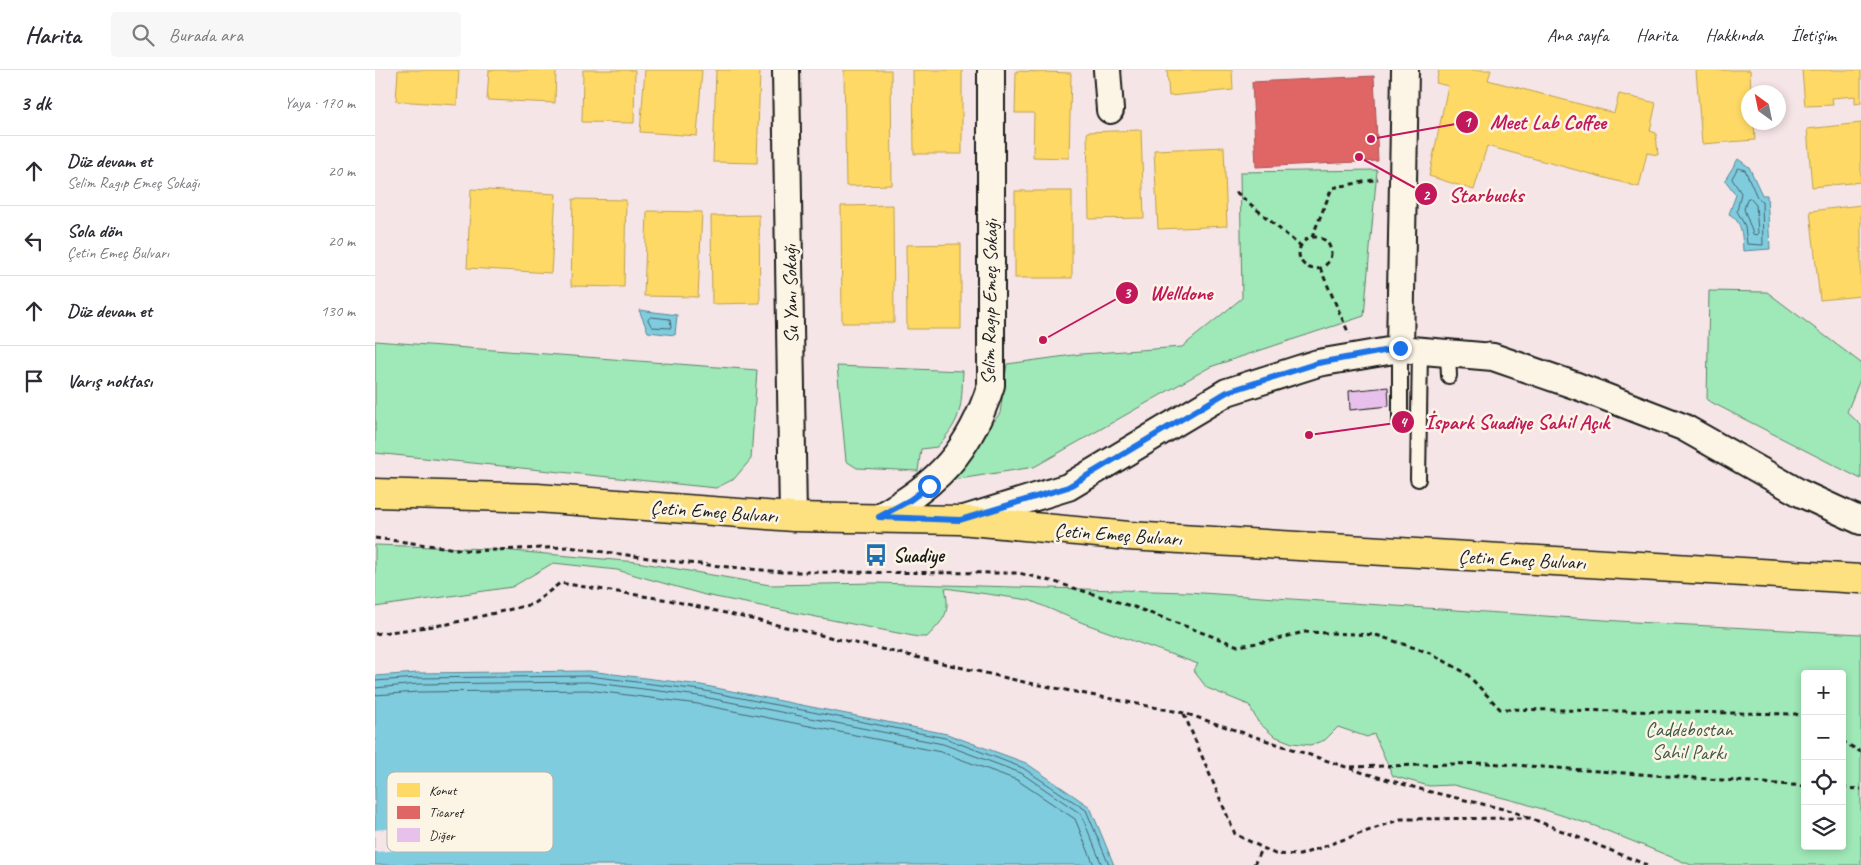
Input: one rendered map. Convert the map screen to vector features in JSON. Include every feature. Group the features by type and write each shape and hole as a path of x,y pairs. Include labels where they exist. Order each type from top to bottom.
{"main road":[{"name":"Çetin Emeç Bulvarı","path":"375,494 537,498 793,517 879,517 960,520 1129,536 1861,579"}],"street":[{"name":"Su Yanı Sokağı","path":"786,70 793,517"},
{"name":"Selim Ragıp Emeç Sokağı","path":"879,517 910,500 929,486 963,447 981,415 991,385 991,70"},
{"path":"1107,70 1110,110"},
{"path":"1405,70 1403,174 1410,350"},
{"path":"960,520 1068,487 1227,392 1318,363 1410,350 1448,365 1493,357 1577,386 1683,427 1800,493 1861,521"}],"lane":[{"path":"1400,424 1410,350"},
{"path":"1410,350 1418,479"}],"path":[{"path":"1312,237 1332,188 1403,174"},
{"path":"1236,192 1300,246 1301,261 1310,268 1320,268 1331,257 1330,246 1323,238 1312,237 1300,246"},
{"path":"1320,268 1359,356"},
{"path":"375,538 472,551 568,546 678,562 781,572 1019,574 1055,582 1134,607 1238,646 1270,641 1304,632 1376,636 1430,653 1466,673 1501,709 1796,714 1801,717"},
{"path":"375,634 448,624 533,604 559,583 669,600 1024,682 1183,713 1427,791 1512,811 1647,865"},
{"path":"1183,713 1235,834 1261,849 1275,854 1300,855 1401,819 1530,818"},
{"path":"1846,743 1861,752"},
{"path":"1348,767 1487,763 1801,786"},
{"path":"1846,788 1861,789"},
{"path":"1254,865 1261,849"}],"green space":[{"path":"1377,170 1364,316 1210,367 1034,467 953,480 1000,413 1007,364 1081,354 1182,347 1242,298 1240,172"},
{"path":"1709,291 1767,292 1861,363 1861,377 1847,412 1861,425 1861,479 1707,400"},
{"path":"375,341 757,370 751,459 734,479 716,488 375,453"},
{"path":"837,366 963,371 961,404 956,420 937,447 921,449 918,471 857,468 846,461"},
{"name":"Caddebostan Sahil Parkı","path":"375,545 490,549 637,562 770,585 875,583 1187,592 1634,622 1861,634 1861,865 1691,865 1595,826 1523,803 1453,785 1429,786 1393,776 1374,734 1367,737 1338,727 1325,740 1310,745 1292,743 1274,736 1258,722 1249,705 1207,688 1193,670 1198,664 1083,623 1029,600 945,588 947,604 945,616 927,637 918,637 705,595 617,570 553,563 512,587 375,607"}],"water":[{"path":"1738,159 1749,167 1762,195 1767,195 1770,249 1743,251 1739,225 1734,217 1729,214 1736,195 1725,180"},
{"path":"639,310 677,315 675,335 648,332"},
{"path":"589,671 701,685 947,734 1026,763 1090,807 1114,865 375,865 375,676 417,673"}],"pier":[{"path":"387,829 387,851 375,852 375,830"}],"building: Konut":[{"path":"398,70 459,70 457,105 396,101"},
{"path":"489,70 556,70 555,103 487,100"},
{"path":"583,70 635,70 634,123 582,122"},
{"path":"645,70 702,70 697,136 640,132"},
{"path":"716,70 760,70 757,163 713,162"},
{"path":"844,70 891,70 892,185 846,186"},
{"path":"913,70 962,70 962,154 914,154"},
{"path":"1167,70 1232,70 1233,90 1169,96"},
{"path":"1439,70 1491,70 1488,80 1614,113 1619,94 1656,103 1650,131 1656,133 1658,155 1647,153 1639,187 1487,146 1474,190 1429,176 1448,86 1436,83"},
{"path":"1696,70 1750,70 1751,85 1741,85 1741,130 1754,130 1755,140 1702,144"},
{"path":"1802,70 1861,70 1861,103 1855,104 1855,96 1832,98 1833,105 1805,106"},
{"path":"1016,71 1071,73 1069,158 1033,157 1034,113 1015,113"},
{"path":"1861,123 1861,182 1812,187 1807,129"},
{"path":"1141,130 1144,218 1089,219 1087,132"},
{"path":"1224,147 1227,226 1158,229 1154,150"},
{"path":"471,189 556,194 551,273 467,268"},
{"path":"1015,191 1072,191 1072,278 1015,278"},
{"path":"573,199 626,200 624,287 571,286"},
{"path":"893,205 894,323 842,323 841,206"},
{"path":"1861,205 1861,296 1820,300 1810,211"},
{"path":"647,211 702,212 698,297 644,296"},
{"path":"759,215 760,303 712,304 711,216"},
{"path":"961,244 961,329 907,329 906,245"}],"building: Ticaret":[{"path":"1374,76 1378,161 1256,167 1252,82"}],"building: Diğer":[{"path":"1388,387 1389,406 1350,410 1349,391"}],"place":[{"name":"Meet Lab Coffee","path":"1371,139"},
{"name":"Starbucks","path":"1359,157"},
{"name":"Welldone","path":"1043,340"},
{"name":"İspark Suadiye Sahil Açık","path":"1309,435"},
{"name":"Suadiye","path":"876,555"}],"route":[{"path":"929,486 910,500 879,517 960,520 1068,487 1227,392 1318,363 1400,348"}]}
